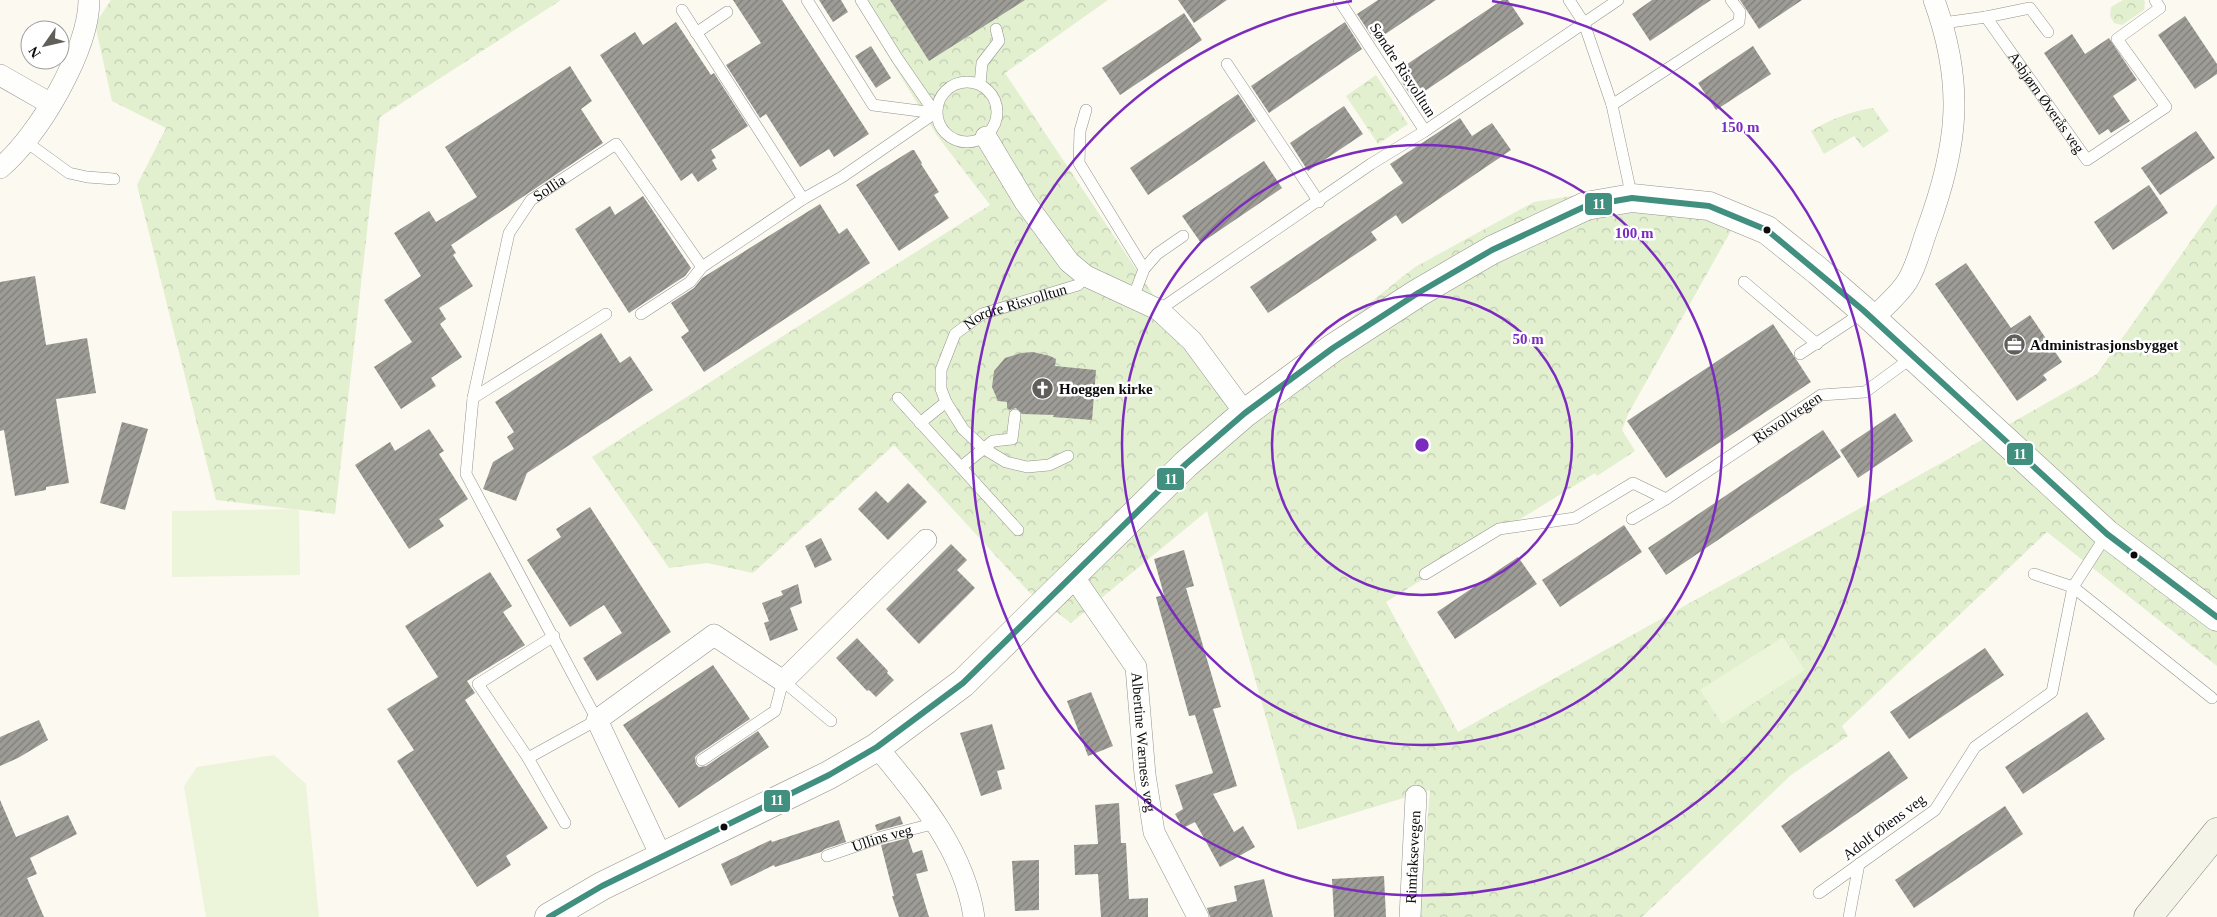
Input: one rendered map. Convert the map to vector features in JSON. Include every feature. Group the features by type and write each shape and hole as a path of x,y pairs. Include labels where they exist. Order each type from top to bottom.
{"main road":[{"path":"2148,917 2217,832"}],"street":[{"path":"0,168 26,141 51,104 73,64 89,13 89,0"},
{"path":"1867,314 1908,280 1936,204 1952,144 1955,97 1952,61 1943,23 1934,0"},
{"path":"0,75 51,104"},
{"name":"Nordre Risvolltun","path":"986,137 1025,202 1069,262 1086,276 1159,310 1192,341 1245,413"},
{"path":"562,913 662,856 829,775 877,747 963,683 1186,464 1245,413 1360,329 1492,250 1586,206 1632,198 1708,206 1767,230 1818,271 1914,356 2107,534 2217,617"},
{"path":"597,720 714,635 783,681 926,540"},
{"name":"Albertine Wærness veg","path":"1073,576 1136,667 1145,775 1154,832 1198,917"},
{"name":"Sollia","path":"597,720 662,856"},
{"name":"Ullins veg","path":"877,747 936,822 958,864 974,917"},
{"name":"Rimfaksevegen","path":"1410,917 1416,796"}],"lane":[{"path":"807,0 874,105 935,113"},
{"name":"Søndre Risvolltun","path":"1339,0 1425,131"},
{"path":"1569,0 1584,23 1612,105 1632,198"},
{"name":"Søndre Risvolltun","path":"1319,202 1371,164 1425,131 1618,0"},
{"path":"1612,105 1739,22 1740,12 1731,0"},
{"name":"Asbjørn Øverås veg","path":"1986,17 2087,160 2166,107 2117,39 2160,8 2155,0"},
{"path":"641,314 690,282 702,267 803,198 842,177 935,113 942,93 959,82 980,84 995,99 997,120 986,137 964,144 944,134 935,113 897,58 866,2"},
{"path":"1943,23 2030,8 2048,32"},
{"path":"682,10 803,198"},
{"path":"696,33 727,12"},
{"path":"980,84 982,63 999,41 996,29"},
{"path":"1159,310 1319,202 1227,64"},
{"path":"1086,110 1080,131 1079,163 1144,269"},
{"path":"26,141 69,173 87,177 114,179"},
{"name":"Sollia","path":"597,720 554,636 466,474 473,398 509,233 531,200 616,144 702,267"},
{"path":"1133,298 1144,269 1157,254 1183,236"},
{"name":"Nordre Risvolltun","path":"1068,456 1049,465 1027,467 1006,462 983,448 963,428 946,402 942,389 941,370 955,334 982,314 1078,286 1086,276"},
{"path":"1744,282 1817,344"},
{"path":"473,398 606,314"},
{"path":"1800,354 1850,322 1867,314"},
{"name":"Risvollvegen","path":"1632,519 1666,499 1821,394 1865,392 1914,356"},
{"path":"898,398 1018,530"},
{"path":"920,423 946,402"},
{"path":"961,467 993,440 1012,439 1015,415"},
{"path":"1425,574 1500,529 1575,518 1633,483 1666,499"},
{"name":"Adolf Øiens veg","path":"1819,892 1935,810 1975,747 2052,692 2073,587 2107,534"},
{"path":"2034,574 2073,587 2212,698"},
{"path":"554,636 478,684 528,758 566,823"},
{"path":"702,760 775,711 783,681 830,721"},
{"path":"528,758 597,720"},
{"name":"Ullins veg","path":"827,856 882,837 936,822"},
{"path":"1849,917 1859,864"}],"green space":[{"path":"111,0 561,0 380,117 335,514 216,500 137,185 166,128 112,101 95,24"},
{"path":"854,0 1108,0 1005,73 1164,311 1243,403 1415,267 1534,202 1629,187 1736,222 1628,414 1622,430 1635,451 1597,476 1595,473 1386,602 1458,732 1952,457 2097,374 2217,204 2217,666 2047,532 1842,726 1848,736 1791,775 1642,917 1419,917 1430,790 1298,830 1207,511 1071,623 1029,592 894,445 753,573 707,563 669,568 592,457 990,205 936,134"},
{"path":"2123,0 2144,0 2145,2 2144,10 2122,25 2114,23 2110,16 2111,7"},
{"path":"1376,75 1408,124 1378,144 1346,96"},
{"path":"1873,108 1889,131 1863,148 1854,136 1824,154 1811,131 1841,116"},
{"path":"299,509 300,575 172,577 172,511"},
{"path":"1783,637 1805,670 1722,724 1700,690"},
{"path":"274,755 306,784 319,917 206,917 184,786 197,767"}],"building":[{"path":"733,0 782,0 869,134 834,157 829,149 800,167 766,114 760,118 726,65 761,43"},
{"path":"819,0 841,0 848,12 833,22"},
{"path":"890,0 1025,0 929,61"},
{"path":"1178,0 1227,0 1194,23"},
{"path":"1378,0 1436,0 1375,41 1357,14"},
{"path":"1502,0 1508,0 1524,24 1413,99 1397,71"},
{"path":"1652,0 1711,0 1650,41 1632,14"},
{"path":"1740,0 1802,0 1759,29"},
{"path":"1184,13 1202,40 1120,95 1102,68"},
{"path":"2185,16 2217,64 2217,74 2195,89 2158,35"},
{"path":"676,22 711,75 714,73 748,126 711,150 716,158 712,160 717,169 698,182 692,173 681,181 600,55 635,32 643,45"},
{"path":"1345,22 1362,49 1269,113 1251,86"},
{"path":"2072,34 2085,54 2109,38 2137,80 2113,96 2130,121 2111,133 2108,129 2099,135 2044,53"},
{"path":"871,46 891,78 876,88 855,56"},
{"path":"1753,46 1771,74 1716,110 1698,83"},
{"path":"570,66 592,101 581,109 603,143 451,245 456,253 453,255 473,286 439,308 446,319 440,324 462,357 431,378 436,386 401,409 374,367 412,342 384,300 421,276 394,233 429,211 436,222 477,197 445,147"},
{"path":"1238,94 1256,121 1148,195 1130,168"},
{"path":"1344,106 1363,134 1308,171 1290,143"},
{"path":"1460,118 1472,136 1492,123 1511,150 1402,224 1396,215 1371,232 1377,240 1268,313 1250,287 1403,183 1390,164"},
{"path":"2196,131 2215,158 2160,195 2141,168"},
{"path":"914,150 939,192 934,195 949,218 899,251 856,185"},
{"path":"1264,161 1282,188 1201,243 1182,216"},
{"path":"2149,185 2168,213 2113,250 2094,222"},
{"path":"643,196 691,268 685,276 629,313 575,229 610,206 615,215"},
{"path":"820,204 839,234 847,228 870,263 704,372 681,337 689,331 671,303 694,288 702,278"},
{"name":"Administrasjonsbygget","path":"1966,263 2011,328 2030,315 2062,362 2043,375 2047,380 2017,401 1935,284"},
{"path":"35,276 46,345 87,338 96,393 56,399 69,483 15,496 4,430 0,431 0,282"},
{"path":"1773,324 1811,382 1666,478 1627,421"},
{"path":"601,333 620,363 630,356 653,390 527,473 516,501 483,489 493,462 514,449 507,437 514,432 495,402"},
{"name":"Hoeggen kirke","path":"1033,352 1050,356 1056,359 1055,366 1096,370 1092,420 1053,417 1054,415 1022,414 1016,408 1010,410 1007,408 1007,402 998,401 992,387 994,371 1005,358 1021,353"},
{"path":"1895,413 1913,441 1858,478 1840,450"},
{"path":"122,422 148,429 125,510 100,503"},
{"path":"429,429 444,451 439,454 468,499 439,519 444,526 409,549 355,465 390,442 395,451"},
{"path":"1823,430 1841,457 1666,575 1648,548"},
{"path":"908,483 927,502 888,540 858,509 876,491 888,503"},
{"path":"590,507 671,632 597,681 583,658 622,633 604,605 570,627 527,560 561,537 556,529"},
{"path":"1624,525 1642,552 1560,607 1542,580"},
{"path":"821,538 832,560 815,568 805,546"},
{"path":"951,544 967,560 957,570 975,588 919,644 886,609"},
{"path":"1184,550 1194,586 1186,588 1221,707 1213,709 1237,786 1213,794 1234,832 1243,826 1255,847 1220,867 1195,822 1183,828 1175,814 1183,809 1175,785 1213,773 1195,715 1189,716 1156,597 1164,595 1154,559"},
{"path":"1518,557 1537,584 1455,639 1437,612"},
{"path":"490,572 512,606 503,612 525,645 467,681 475,693 465,700 548,828 506,856 511,865 477,887 397,761 414,750 387,709 438,677 405,626"},
{"path":"798,584 802,603 790,608 798,630 770,641 764,623 769,621 762,603 783,595 781,591"},
{"path":"857,638 894,680 876,697 869,690 867,691 836,658"},
{"path":"1985,648 2004,675 1909,739 1890,712"},
{"path":"713,665 750,719 698,754 695,757 696,764 699,767 706,766 758,731 769,747 679,808 623,725"},
{"path":"1091,692 1113,746 1088,756 1067,701"},
{"path":"2087,712 2105,739 2023,794 2005,767"},
{"path":"39,720 48,740 18,758 0,766 0,737"},
{"path":"992,724 1005,769 997,771 1002,789 981,796 960,733"},
{"path":"1889,751 1908,778 1800,853 1781,826"},
{"path":"0,800 16,837 68,815 77,834 30,858 37,874 27,878 44,917 0,917"},
{"path":"1119,803 1121,843 1126,843 1129,899 1148,898 1148,917 1101,917 1098,874 1075,875 1074,845 1098,844 1095,805"},
{"path":"2005,806 2023,834 1914,908 1895,880"},
{"path":"900,816 903,824 877,831 875,825"},
{"path":"839,820 846,842 775,867 774,865 731,886 721,864 771,840 772,842"},
{"path":"908,838 913,853 922,850 928,871 916,874 929,917 899,917 892,896 894,896 881,845"},
{"path":"1039,860 1039,910 1015,911 1012,861"},
{"path":"1384,876 1386,917 1334,917 1332,879"},
{"path":"1264,879 1273,917 1210,917 1207,908 1237,901 1234,886"}],"transit line":[{"name":"11","path":"549,917 602,886 829,775 877,747 963,683 1186,464 1245,413 1333,348 1418,293 1492,250 1586,206 1632,198 1709,206 1767,230 1863,310 2107,534 2217,617"}],"place":[{"name":"Administrasjonsbygget","path":"2014,345"},
{"name":"Hoeggen kirke","path":"1043,389"}]}
